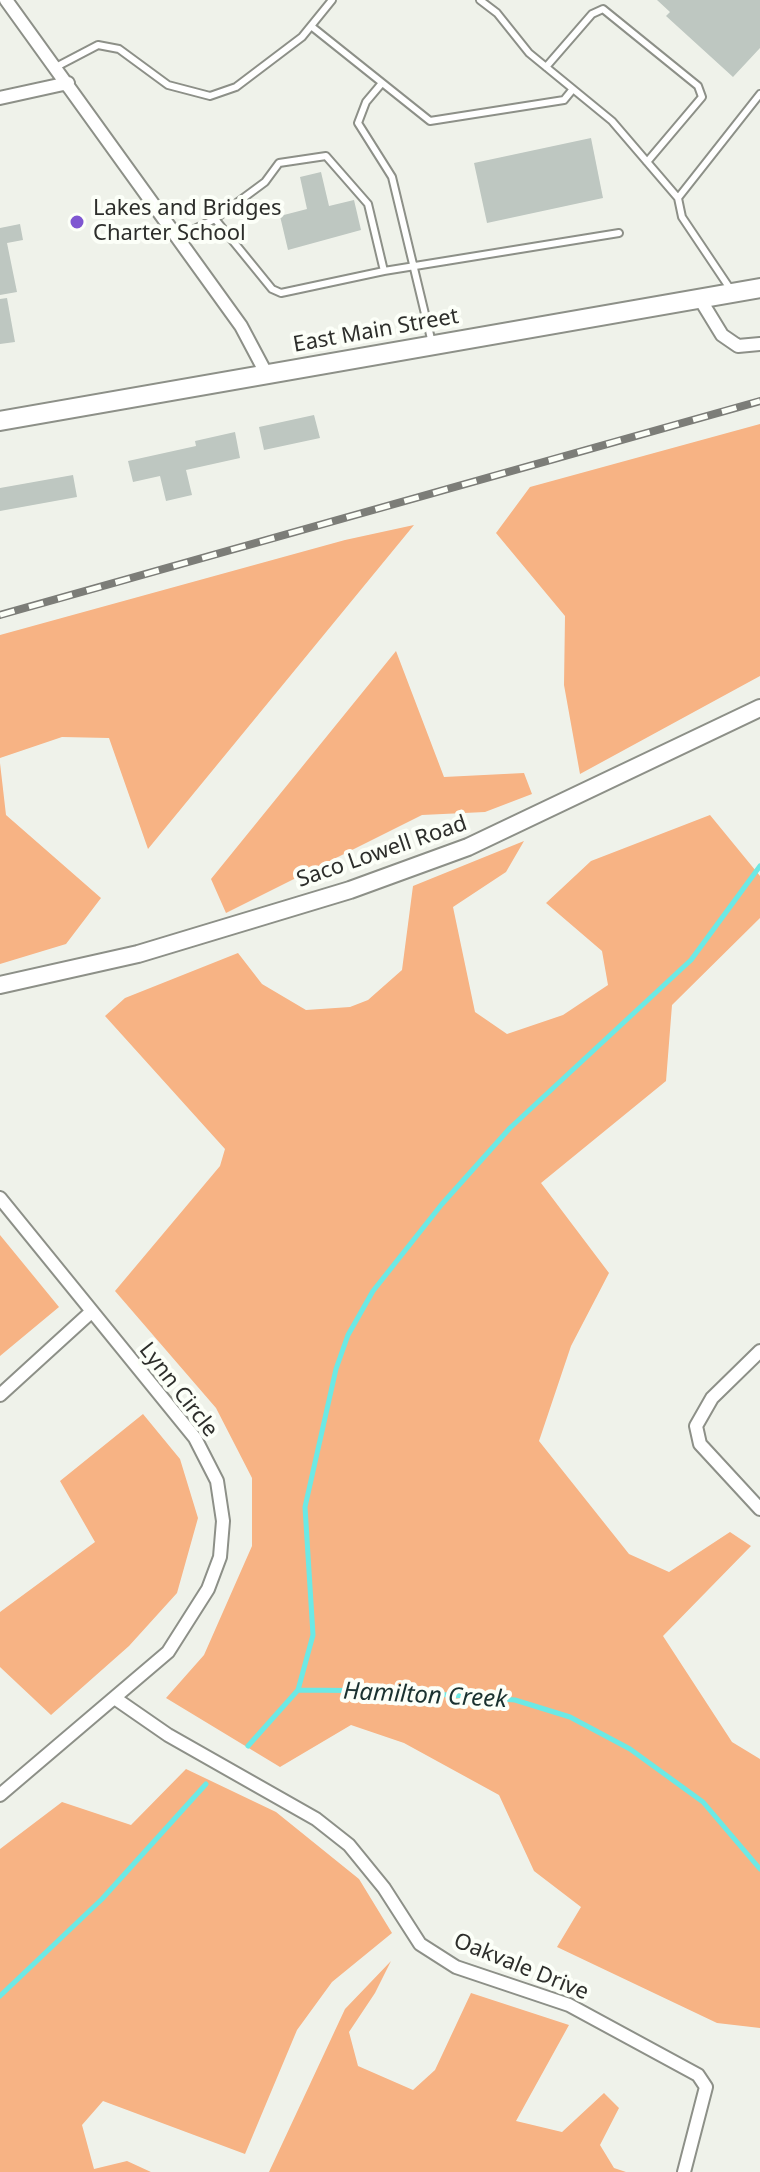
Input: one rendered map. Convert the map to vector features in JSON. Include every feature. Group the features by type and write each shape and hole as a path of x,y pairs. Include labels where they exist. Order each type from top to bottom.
{"main road":[{"name":"East Main Street","path":"0,421 760,288"}],"street":[{"path":"6,0 241,326 267,375"},
{"path":"0,98 68,83"},
{"path":"700,299 722,335 738,346 760,344"},
{"name":"Saco Lowell Road","path":"0,985 138,954 350,890 468,847 760,708"},
{"name":"Lynn Circle","path":"0,1198 90,1313 195,1438 217,1481 223,1521 220,1557 208,1589 168,1652 0,1795"},
{"path":"0,1395 90,1313"},
{"path":"760,1351 712,1398 696,1426 700,1444 760,1509"},
{"name":"Oakvale Drive","path":"116,1699 168,1735 316,1819 349,1845 372,1872 420,1944 456,1967 569,2005 698,2075 706,2087 684,2172"}],"lane":[{"path":"56,67 98,45 129,55 168,85 210,96 236,87 302,37 332,0"},
{"path":"480,0 497,13 529,53 612,121 678,198 682,217 733,293"},
{"path":"546,67 592,14 603,9 698,86 702,97 647,162"},
{"path":"311,26 430,121 564,100 573,89"},
{"path":"382,83 366,102 358,123 392,177 433,346"},
{"path":"678,198 760,94"},
{"path":"178,237 215,219 265,182 279,163 326,156 368,204 384,271"},
{"path":"215,219 272,289 281,293 384,271 619,233"}],"shaded area":[{"path":"760,424 760,676 580,774 564,685 565,616 496,533 530,487"},
{"path":"414,525 148,849 109,738 62,737 0,758 0,635 345,540"},
{"path":"396,651 444,777 524,773 532,794 485,812 422,815 226,913 211,879"},
{"path":"0,763 6,815 101,898 66,944 0,964"},
{"path":"710,815 760,876 760,918 672,1005 666,1081 541,1183 609,1273 571,1346 539,1441 629,1554 669,1572 730,1532 751,1546 663,1636 732,1742 760,1759 760,2028 717,2023 557,1947 581,1907 534,1871 499,1795 404,1743 351,1725 280,1767 166,1698 204,1655 252,1546 252,1478 216,1408 115,1291 220,1166 225,1149 105,1016 125,998 238,953 262,984 306,1010 350,1007 368,1000 402,970 413,886 524,841 506,872 453,907 475,1012 507,1034 563,1015 608,985 602,951 546,903 591,861"},
{"path":"0,1235 59,1307 0,1356"},
{"path":"143,1414 180,1459 198,1518 177,1593 129,1646 51,1715 0,1667 0,1612 95,1542 60,1481"},
{"path":"186,1769 276,1812 359,1879 392,1933 332,1982 297,2030 245,2154 103,2101 82,2125 94,2169 127,2161 151,2172 0,2172 0,1849 62,1802 131,1825"},
{"path":"391,1961 375,1993 349,2032 358,2066 413,2090 435,2070 471,1993 569,2025 516,2121 562,2132 604,2093 619,2108 600,2145 614,2168 626,2172 269,2172 345,2009"}],"building":[{"path":"657,0 760,0 760,48 733,77 666,16 670,12"},
{"path":"591,138 603,198 487,223 474,163"},
{"path":"321,172 329,206 354,200 361,230 288,250 280,216 307,209 300,177"},
{"path":"20,224 23,240 7,243 17,292 0,295 0,228"},
{"path":"7,298 15,342 0,344 0,299"},
{"path":"314,415 320,438 264,450 259,427"},
{"path":"235,432 240,458 186,470 192,495 166,501 160,476 133,482 128,461 196,446 195,441"},
{"path":"73,475 77,497 0,511 0,488"}],"waterway":[{"path":"248,1746 298,1690 313,1635 305,1507 336,1369 348,1335 373,1291 442,1204 510,1128 691,960 760,866"},
{"name":"Hamilton Creek","path":"298,1690 396,1691 515,1700 570,1717 630,1749 703,1802 760,1869"},
{"name":"Hamilton Creek","path":"0,1996 102,1899 206,1784"}],"railway":[{"path":"0,615 760,401"}],"place":[{"name":"Lakes and Bridges Charter School","path":"77,222"}]}
